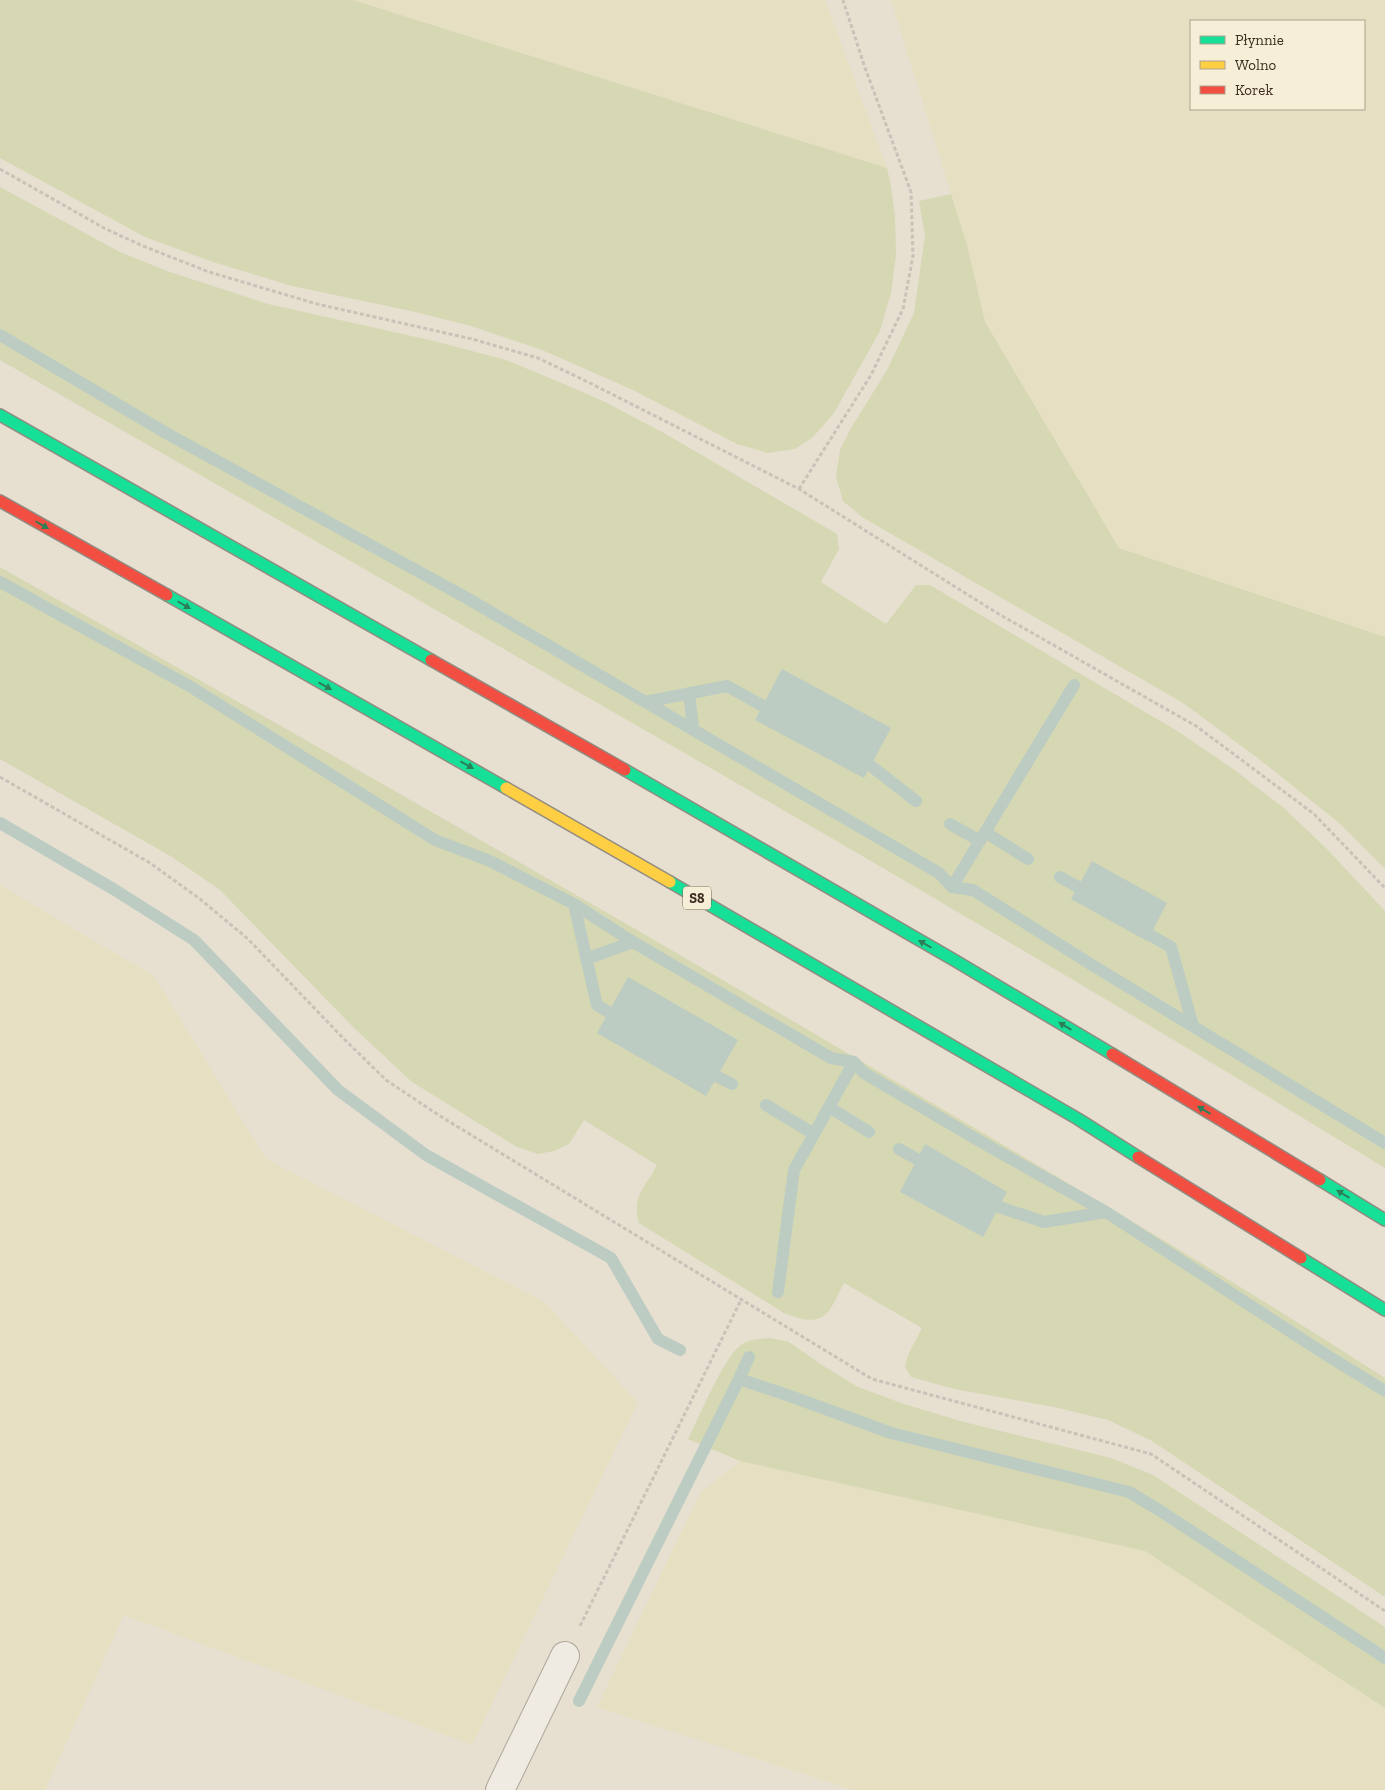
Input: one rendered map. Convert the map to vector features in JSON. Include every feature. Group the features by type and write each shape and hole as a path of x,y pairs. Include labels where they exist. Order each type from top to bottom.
{"highway":[{"path":"0,415 624,770 946,956 1133,1066 1385,1220"},
{"name":"S8","path":"0,501 558,817 1078,1119 1385,1310"}],"street":[{"path":"500,1790 565,1656"}],"path":[{"path":"799,489 871,375 902,309 913,256 911,192 864,65 843,0"},
{"path":"0,169 104,228 143,246 209,272 317,304 472,339 538,358 799,489 997,612 1196,726 1314,814 1385,888"},
{"path":"0,777 150,862 200,899 248,938 344,1040 386,1080 440,1116 872,1379 1152,1454 1385,1611"},
{"path":"565,1656 741,1300"}],"shaded area":[{"path":"353,0 825,0 887,168"},
{"path":"891,0 1385,0 1385,637 1119,548 985,322 967,245"},
{"path":"782,669 891,728 864,778 755,720"},
{"path":"1092,861 1167,903 1147,941 1071,899"},
{"path":"0,885 154,976 266,1159 543,1301 638,1402 472,1745 124,1615 45,1790 0,1790"},
{"path":"628,977 738,1040 706,1096 597,1033"},
{"path":"925,1144 1007,1192 983,1237 900,1192"},
{"path":"740,1461 1145,1551 1385,1708 1385,1790 853,1790 597,1707 700,1493"}],"green space":[{"path":"0,0 353,0 887,168 895,216 896,256 891,293 880,331 834,413 813,437 795,449 768,453 737,444 633,390 542,350 471,326 411,311 292,286 213,262 145,237 0,158"},
{"path":"0,187 120,252 167,271 268,304 434,341 506,360 603,401 664,433 837,534 839,549 821,582 886,624 916,585 930,585 1179,732 1236,771 1285,809 1327,849 1385,911 1385,1168 1214,1064 868,860 0,360"},
{"path":"951,194 967,245 985,322 1119,548 1385,637 1385,869 1338,822 1259,759 1183,703 862,517 843,501 836,477 840,450 851,428 887,370 914,313 925,235 919,201"},
{"path":"0,567 778,1012 1138,1225 1262,1300 1385,1378 1385,1597 1152,1441 1108,1420 1054,1407 954,1389 911,1377 905,1367 908,1355 922,1328 844,1283 831,1308 821,1317 805,1320 784,1313 639,1223 637,1214 638,1199 657,1165 584,1120 569,1144 554,1151 538,1154 517,1147 412,1082 355,1029 220,890 172,857 0,759"},
{"path":"770,1338 789,1342 858,1387 904,1404 964,1422 1111,1458 1153,1475 1385,1627 1385,1708 1145,1551 740,1461 688,1439 712,1388 734,1351 748,1342"}],"waterway":[{"path":"0,335 166,433 465,597 939,873 952,887 973,890 1092,965 1385,1143"},
{"path":"0,582 191,687 435,840 490,861 574,904 633,942 831,1058 854,1062 864,1073 1106,1212 1385,1391"},
{"path":"952,887 1074,685"},
{"path":"645,702 727,686 763,706"},
{"path":"689,693 693,728"},
{"path":"871,766 916,801"},
{"path":"0,823 115,890 194,940 338,1090 426,1155 611,1258 658,1339 680,1350"},
{"path":"950,824 980,841"},
{"path":"985,832 1028,859"},
{"path":"1060,877 1078,887"},
{"path":"574,904 597,1005 608,1012"},
{"path":"1150,935 1171,947 1193,1026"},
{"path":"586,959 633,942"},
{"path":"778,1292 794,1170 854,1062"},
{"path":"718,1077 732,1084"},
{"path":"766,1105 814,1134"},
{"path":"829,1107 869,1132"},
{"path":"899,1149 917,1159"},
{"path":"999,1207 1044,1222 1106,1212"},
{"path":"579,1701 749,1357"},
{"path":"739,1379 891,1433 1129,1492 1385,1658"}],"traffic: fast":[{"path":"0,415 431,660"},
{"path":"167,595 506,788"},
{"path":"625,770 954,960 1112,1054"},
{"path":"670,882 1078,1119 1138,1157"},
{"path":"1320,1180 1385,1220"},
{"path":"1301,1258 1385,1310"}],"traffic: slow":[{"path":"506,788 670,882"}],"traffic: jam":[{"path":"0,501 167,595"},
{"path":"431,660 625,770"},
{"path":"1112,1054 1320,1180"},
{"path":"1138,1157 1301,1258"}]}
